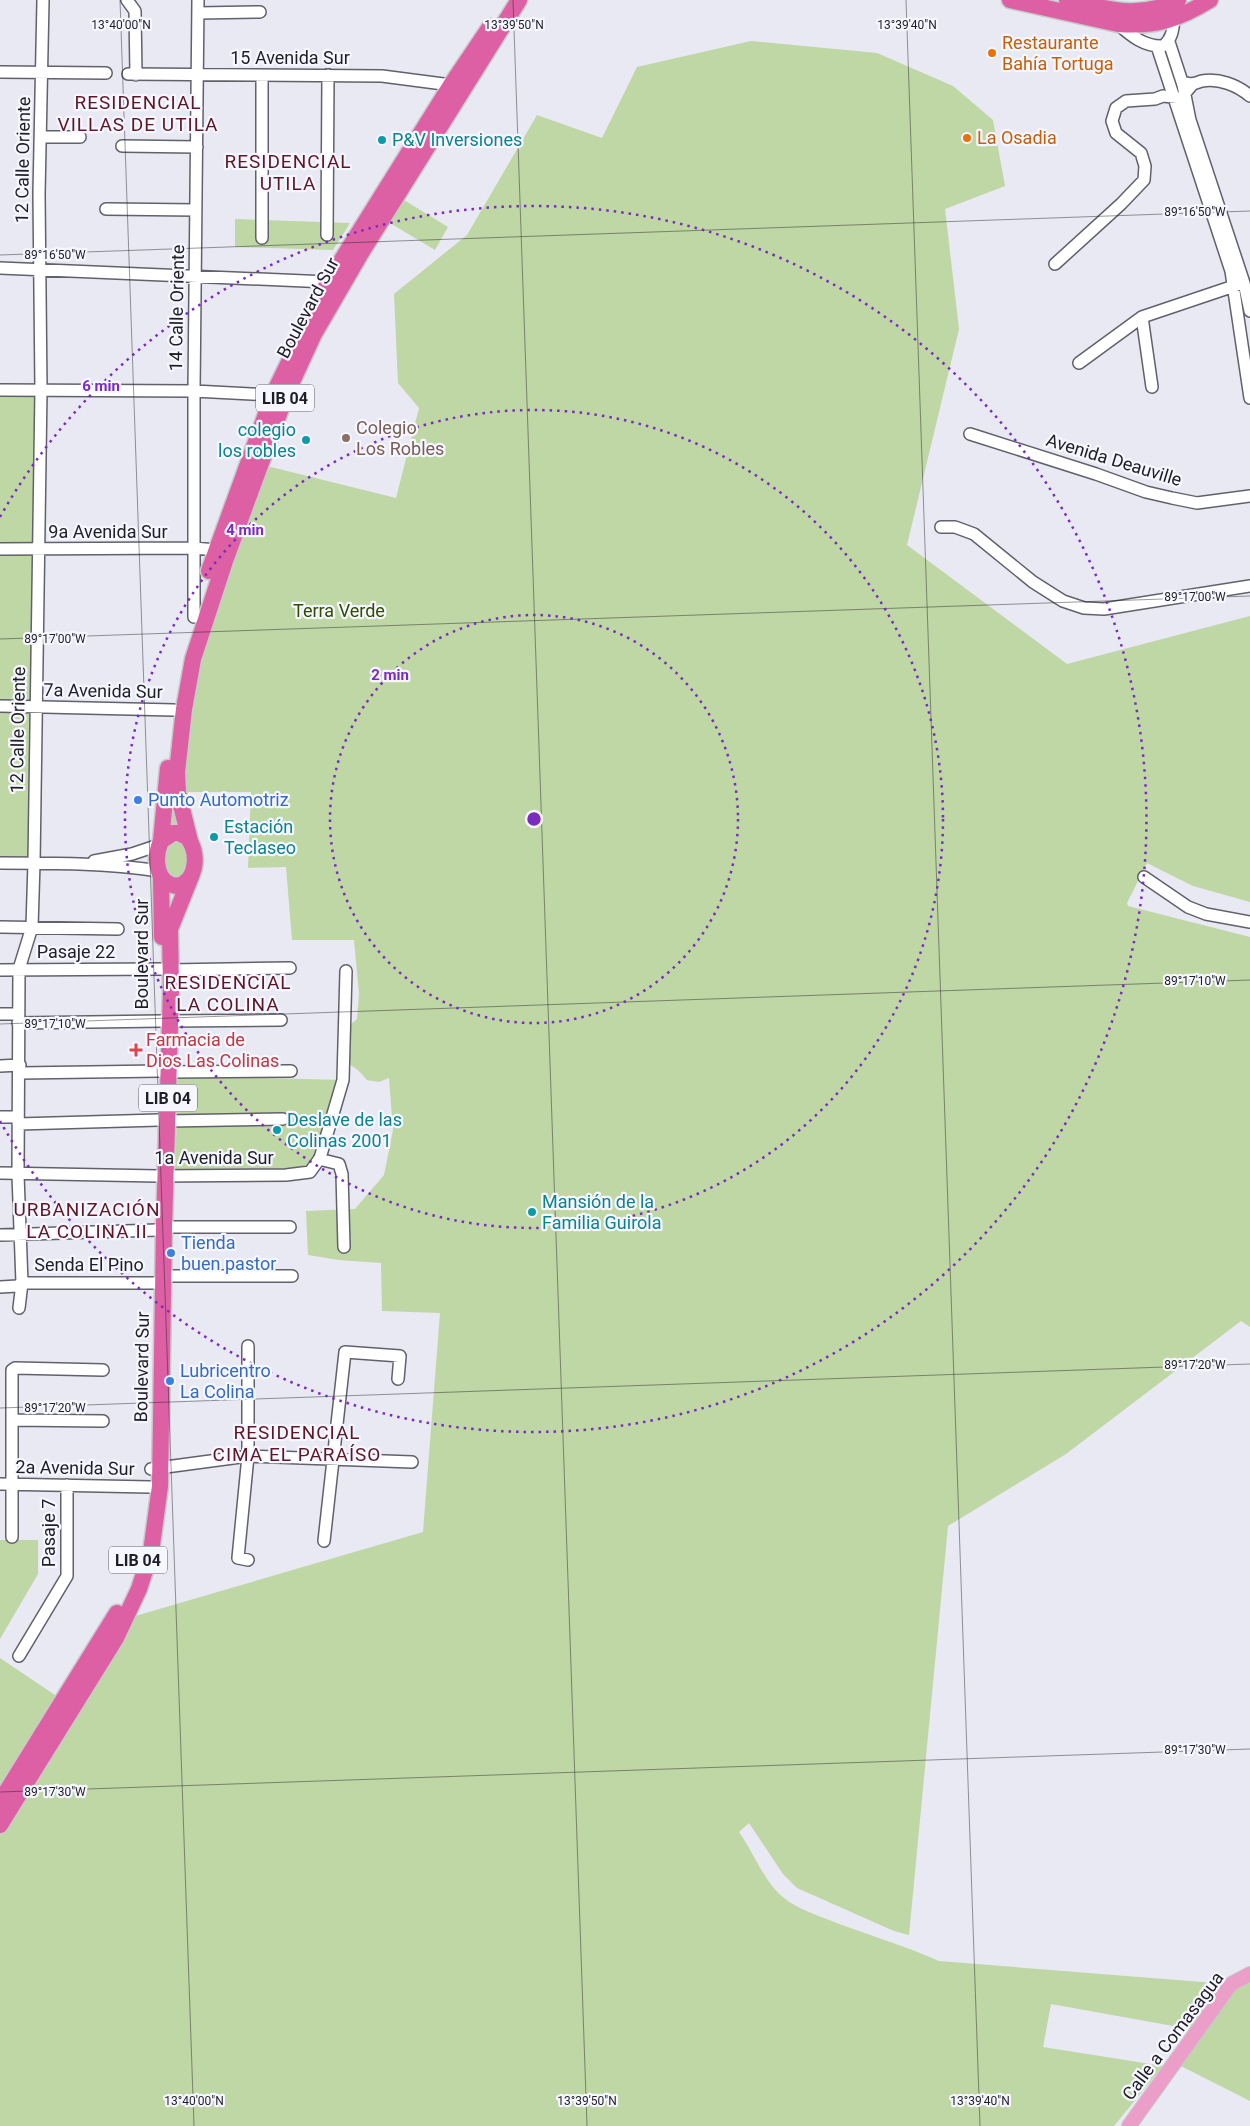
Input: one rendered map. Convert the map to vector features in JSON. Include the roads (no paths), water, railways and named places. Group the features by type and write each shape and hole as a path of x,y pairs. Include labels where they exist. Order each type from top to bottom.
{"highway":[{"name":"Boulevard Sur","path":"160,843 174,710 181,669 194,617 216,550 273,395 328,282 451,85 508,0"},
{"name":"Boulevard Sur","path":"190,841 178,792 177,772 192,659 225,561 286,395 314,334 361,253 519,0"},
{"path":"1010,0 1118,24 1146,25 1174,19 1189,13 1210,0"},
{"path":"1068,0 1119,12 1158,8 1178,0"},
{"path":"160,843 168,834 178,833 190,841"},
{"name":"LIB 04","path":"190,841 195,856 192,874"},
{"name":"LIB 04","path":"160,843 157,862 160,874"},
{"name":"Boulevard Sur","path":"160,874 167,969"},
{"path":"160,874 164,882 177,886 187,881 192,874"},
{"name":"Boulevard Sur","path":"0,1825 116,1638 131,1608 151,1552 159,1507 156,1468 167,969 170,926 192,874"},
{"name":"Boulevard Sur","path":"0,1802 119,1610 130,1587 141,1550 148,1517 150,1486 156,1468"}],"main road":[{"name":"Calle a Comasagua","path":"1130,2126 1232,1984 1250,1974"}],"street":[{"name":"12 Calle Oriente","path":"19,1308 22,1283 18,1175 19,969 32,927 40,550 39,194 43,0"},
{"name":"15 Avenida Sur","path":"127,0 135,11 132,74 382,76 451,85"},
{"name":"14 Calle Oriente","path":"194,617 198,0"},
{"path":"198,13 260,12"},
{"path":"1174,19 1169,42 1187,83"},
{"path":"1118,24 1145,44 1163,46 1169,42"},
{"path":"1157,46 1230,271 1242,283 1250,311"},
{"path":"0,72 106,73"},
{"path":"327,235 328,75"},
{"path":"262,76 262,238"},
{"path":"1173,94 1176,82 1222,81 1241,89 1250,96"},
{"path":"1055,264 1121,204 1144,180 1145,166 1140,153 1116,133 1112,121 1116,108 1126,101 1155,99 1173,94 1187,83"},
{"path":"41,137 80,136"},
{"path":"122,146 197,147"},
{"path":"106,209 196,210"},
{"path":"0,268 328,282"},
{"path":"1079,363 1142,316 1242,283"},
{"path":"1242,283 1250,398"},
{"path":"1142,316 1152,387"},
{"path":"0,390 194,391 273,395"},
{"name":"Avenida Deauville","path":"970,434 1146,492 1172,498 1197,503 1250,496"},
{"path":"941,527 955,527 974,534 1041,587 1063,601 1084,608 1104,609 1250,586"},
{"name":"9a Avenida Sur","path":"0,549 194,548 216,550"},
{"name":"7a Avenida Sur","path":"1,706 174,710"},
{"path":"82,863 132,854 160,843"},
{"path":"0,863 82,863 160,874"},
{"path":"1144,877 1188,906 1206,914 1250,922"},
{"path":"0,927 118,929"},
{"name":"Pasaje 22","path":"19,969 290,968"},
{"path":"0,970 19,969"},
{"path":"344,1247 342,1174 339,1164 319,1159 344,1074 346,971"},
{"path":"0,1014 18,1018 166,1021 281,1020"},
{"path":"0,1066 20,1069 165,1072 291,1071"},
{"path":"0,1117 18,1120 283,1119"},
{"name":"1a Avenida Sur","path":"0,1174 304,1174 310,1172 319,1159"},
{"path":"0,1235 161,1229 290,1227"},
{"name":"Senda El Pino","path":"0,1287 17,1286 22,1283 292,1276"},
{"path":"248,1346 248,1456 238,1558 248,1560"},
{"path":"324,1541 345,1352 400,1356 398,1378"},
{"path":"12,1537 6,1484 12,1420 13,1369 103,1370"},
{"path":"12,1420 103,1421"},
{"path":"156,1468 248,1456 412,1462"},
{"name":"2a Avenida Sur","path":"6,1484 150,1486"},
{"name":"Pasaje 7","path":"18,1656 67,1576 67,1485"}],"place":[{"name":"Restaurante Bahía Tortuga","path":"992,53"},
{"name":"La Osadia","path":"967,138"},
{"name":"P&V Inversiones","path":"382,140"},
{"name":"Colegio Los Robles","path":"346,438"},
{"name":"colegio los robles","path":"306,440"},
{"name":"Punto Automotriz","path":"138,800"},
{"name":"Estación Teclaseo","path":"214,837"},
{"name":"Farmacia de Dios Las Colinas","path":"136,1050"},
{"name":"Deslave de las Colinas 2001","path":"277,1130"},
{"name":"Mansión de la Familia Guirola","path":"532,1212"},
{"name":"Tienda buen pastor","path":"171,1253"},
{"name":"Lubricentro La Colina","path":"170,1381"}],"district":[{"name":"RESIDENCIAL VILLAS DE UTILA","path":"138,113"},
{"name":"RESIDENCIAL UTILA","path":"288,172"},
{"name":"RESIDENCIAL LA COLINA","path":"228,993"},
{"name":"URBANIZACIÓN LA COLINA II","path":"87,1220"},
{"name":"RESIDENCIAL CIMA EL PARAÍSO","path":"297,1443"}],"park label":[{"name":"Terra Verde","path":"339,611"}]}
